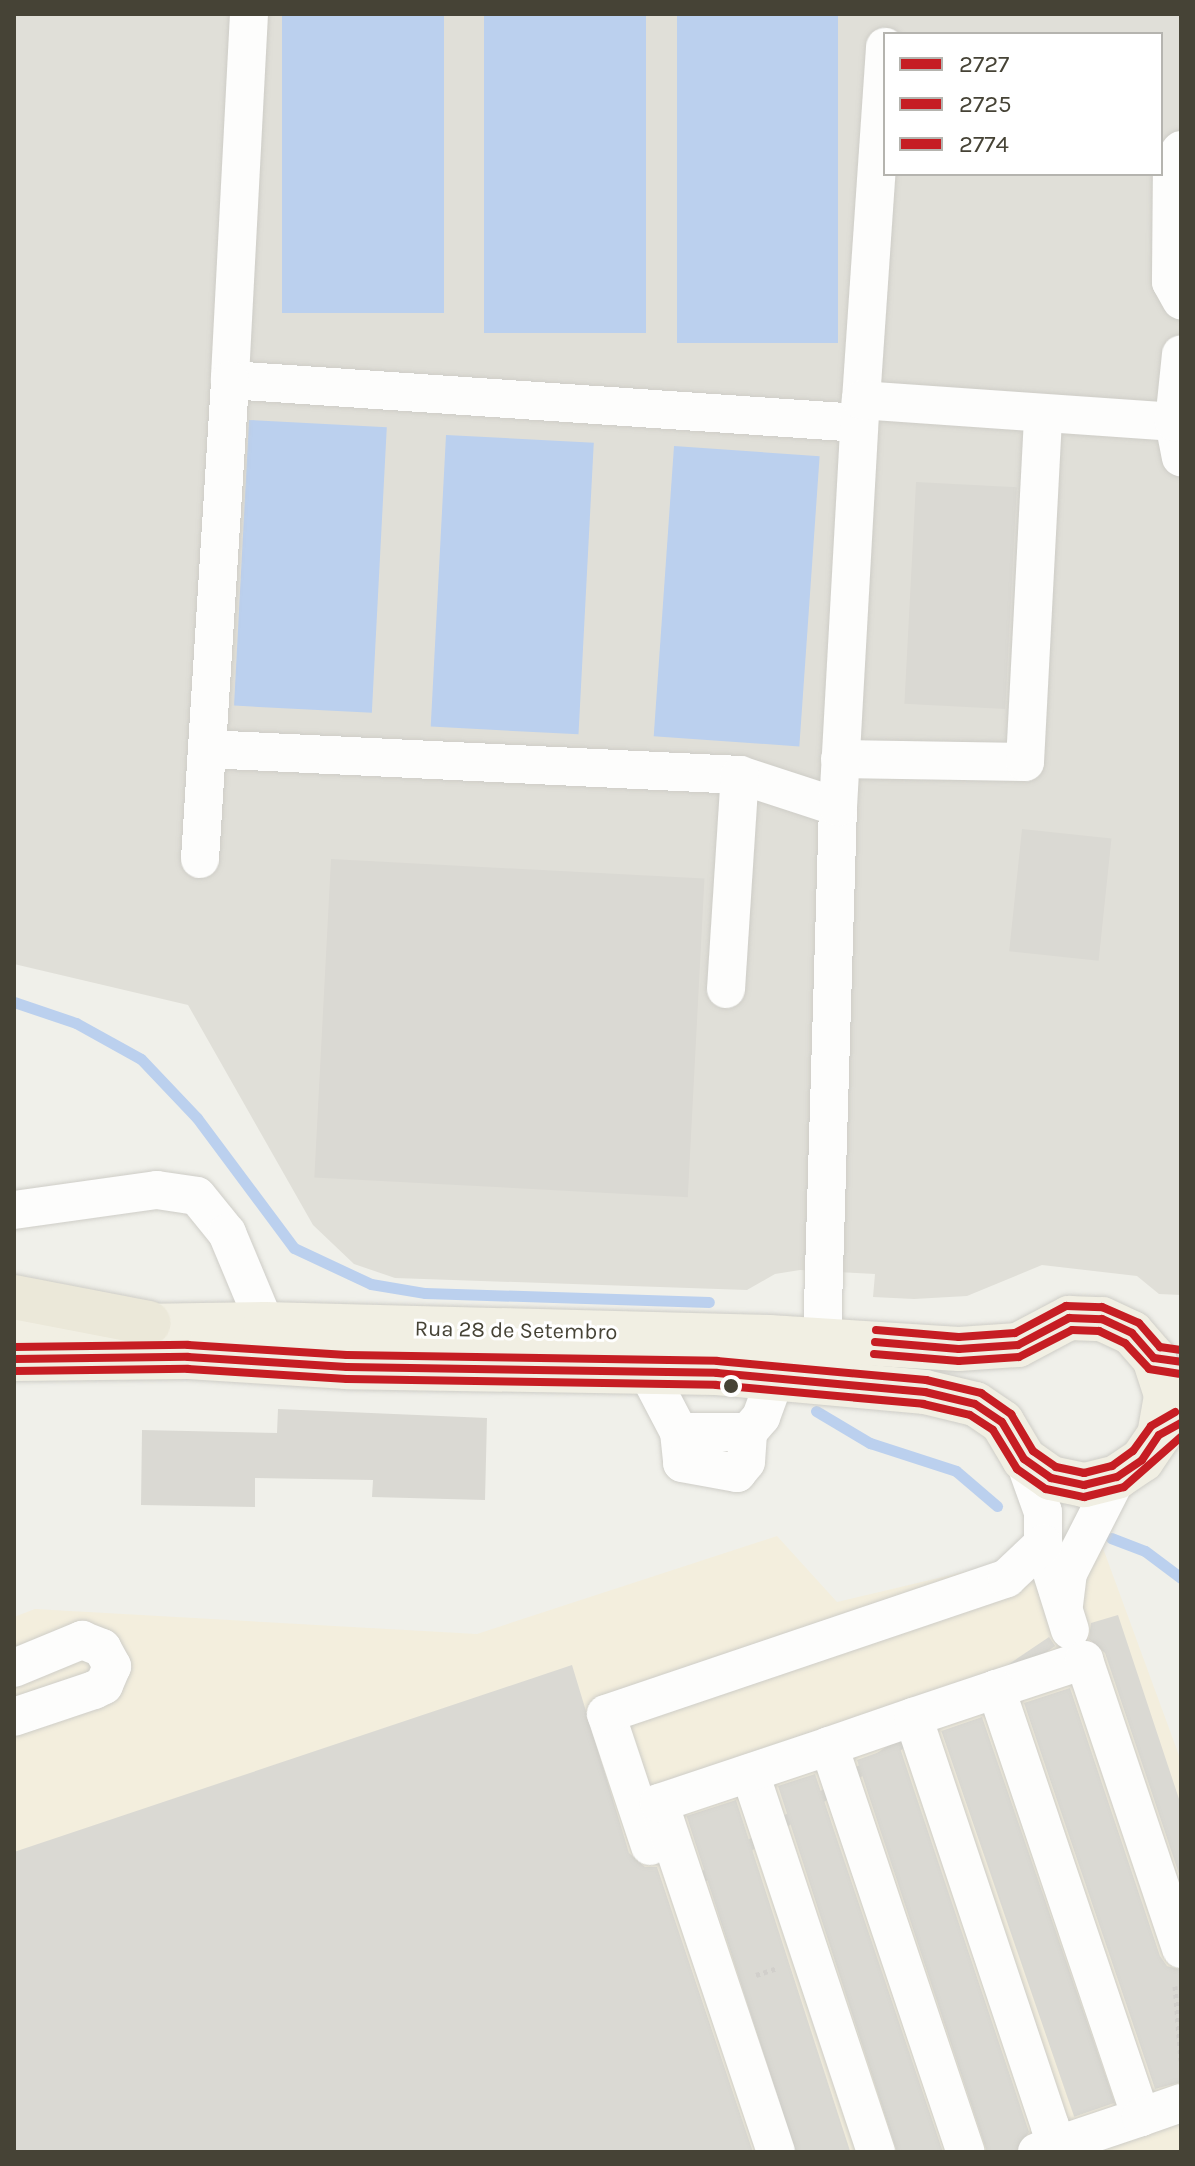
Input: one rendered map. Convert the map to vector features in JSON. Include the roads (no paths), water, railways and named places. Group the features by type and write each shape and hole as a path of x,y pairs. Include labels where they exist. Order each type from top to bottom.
{"highway":[{"path":"14,1297 67,1303 149,1323"}],"main road":[{"name":"Rua 28 de Setembro","path":"14,1328 149,1323 265,1324 822,1339 959,1349 1018,1345 1069,1318 1102,1319 1132,1333 1168,1360 1166,1396 1170,1429 1142,1460 1117,1477 1084,1485 1051,1478 1024,1459 1002,1422 975,1404 925,1392 776,1376 347,1367 188,1357 14,1359"},
{"path":"1002,1422 1001,1386 1018,1345"}],"lane":[{"path":"200,859 249,14"},
{"path":"822,1339 840,759 883,80"},
{"path":"1181,150 1172,162 1171,282 1181,300"},
{"path":"230,380 860,411 1043,413 1178,439 1181,354"},
{"path":"840,759 1025,762 1043,413"},
{"path":"207,749 740,775 838,807"},
{"path":"726,989 740,775"},
{"path":"14,1210 157,1190 197,1196 227,1233 265,1324"},
{"path":"648,1373 679,1432 682,1463 737,1473 746,1462 748,1432 761,1417 776,1376"},
{"path":"1024,1459 1043,1512 1043,1544 1067,1619 1068,1573 1117,1477"},
{"path":"752,2152 606,1714 1007,1578 1043,1544"},
{"path":"14,1668 82,1640 102,1648 112,1666 104,1685 14,1717"},
{"path":"776,2152 659,1803 1084,1660 1177,1959"},
{"path":"996,1689 1141,2117"},
{"path":"913,1717 1063,2147 1181,2103"},
{"path":"829,1746 966,2152"},
{"path":"750,1773 876,2152"}],"water":[{"path":"282,14 444,14 444,313 282,313"},
{"path":"484,14 646,14 646,333 484,333"},
{"path":"677,14 838,14 838,343 677,343"},
{"path":"249,420 387,427 372,713 234,706"},
{"path":"446,435 594,443 579,734 431,727"},
{"path":"674,446 820,456 799,746 654,736"}],"waterway":[{"path":"14,1002 76,1023 141,1059 197,1118 294,1248 371,1284 425,1293 709,1302"},
{"path":"816,1411 870,1443 956,1471 997,1506"},
{"path":"1111,1538 1145,1551 1181,1578"}]}
